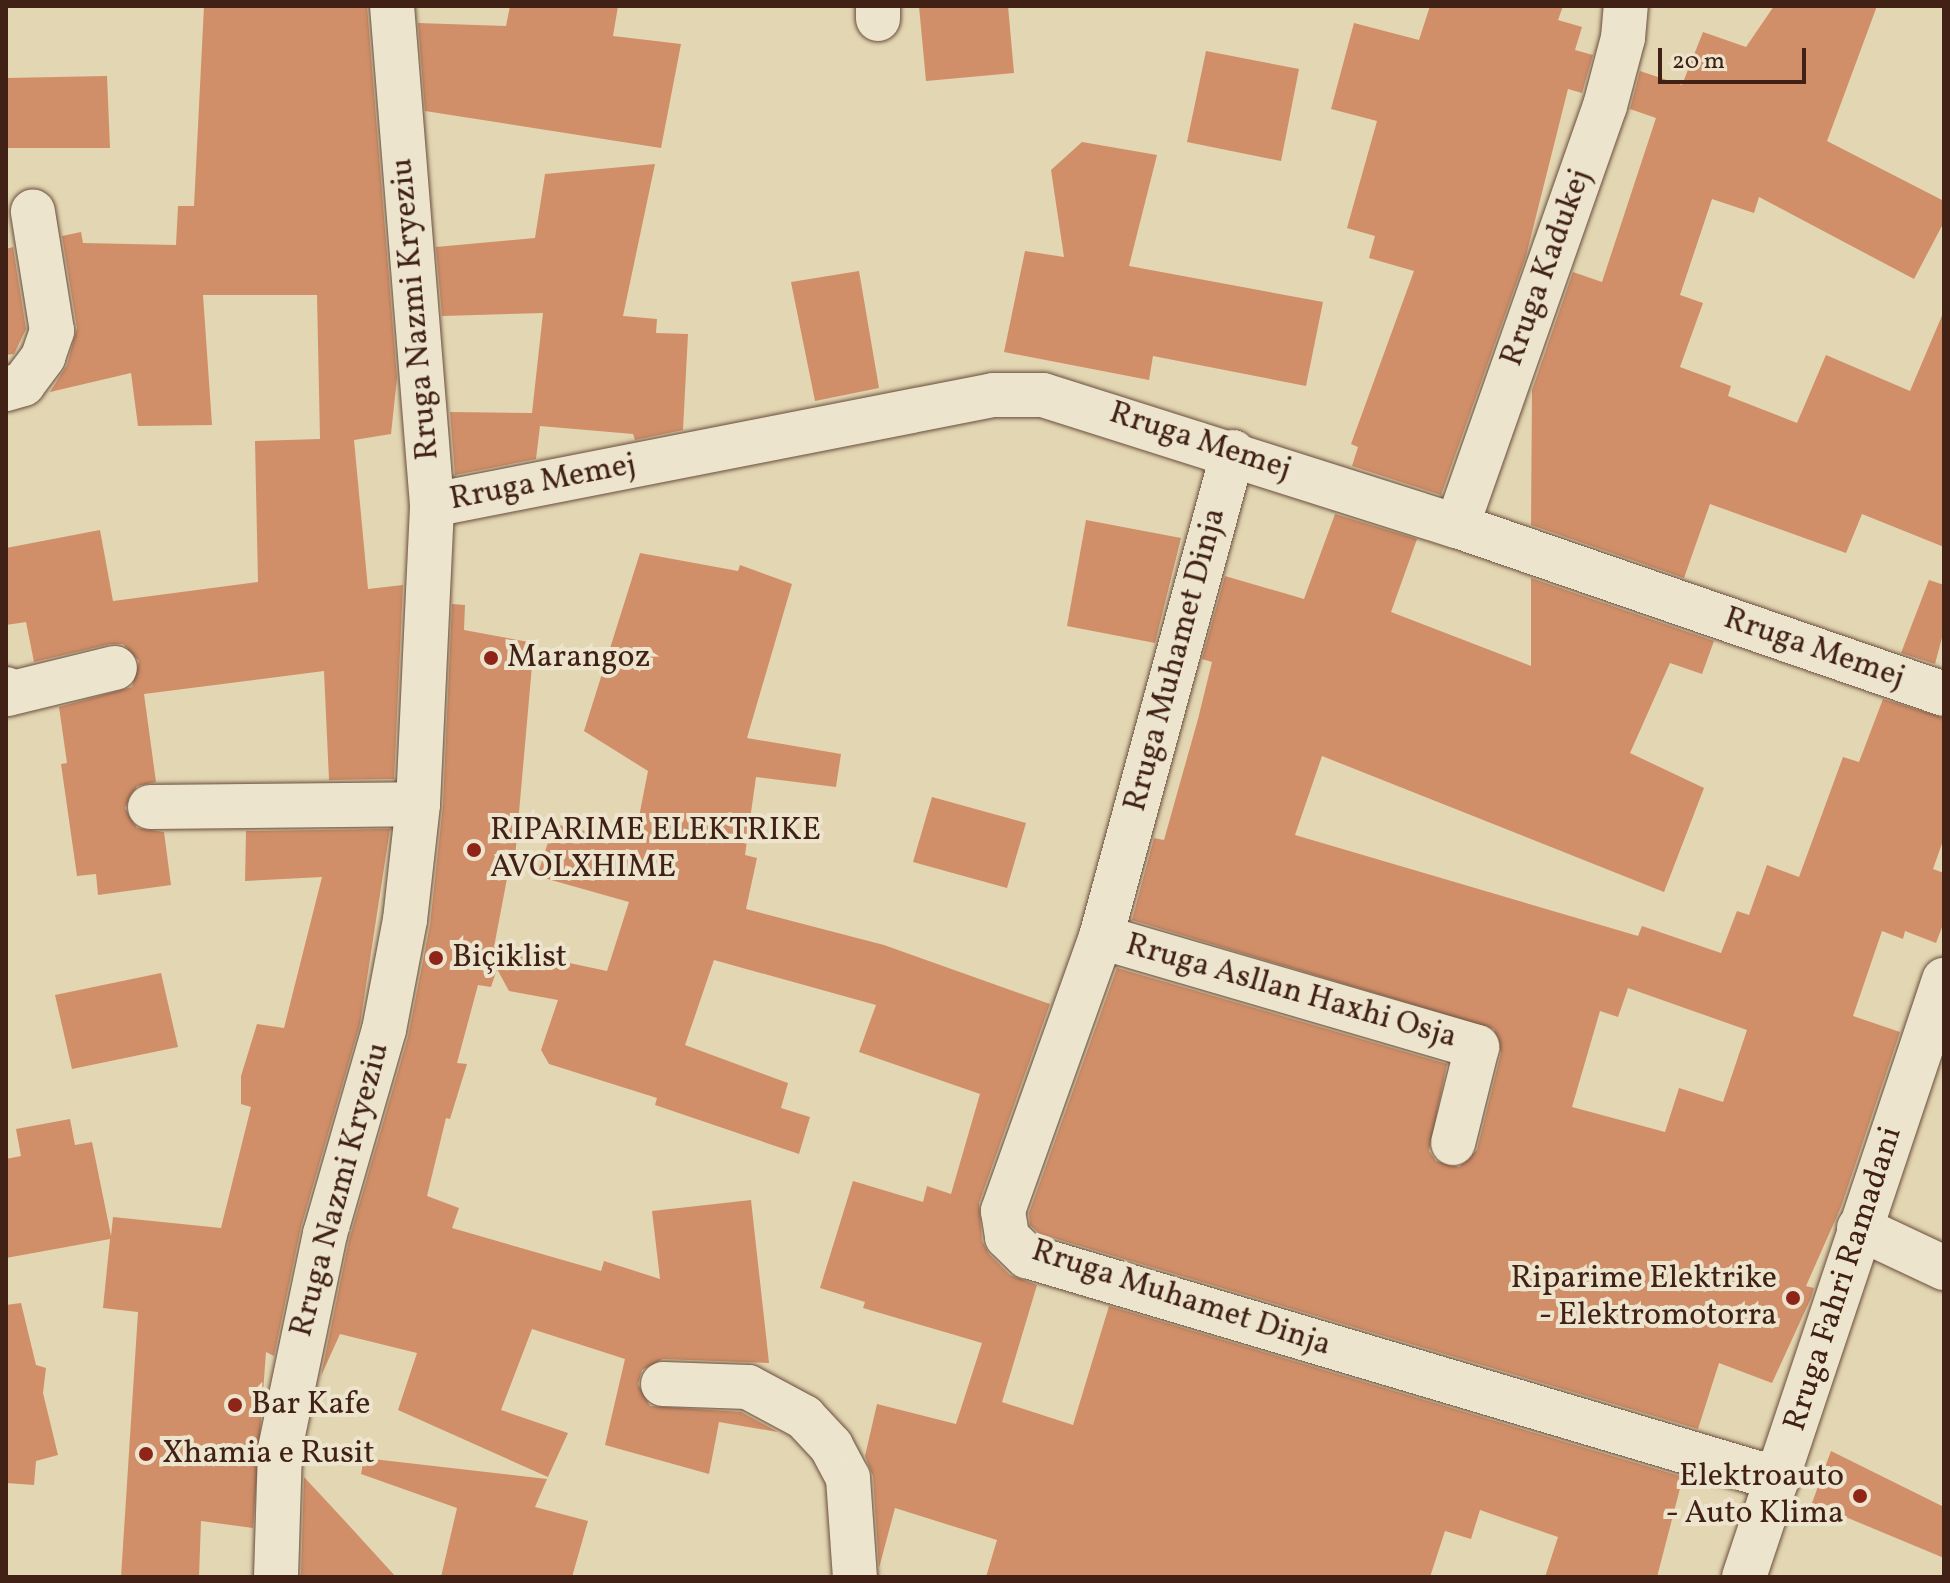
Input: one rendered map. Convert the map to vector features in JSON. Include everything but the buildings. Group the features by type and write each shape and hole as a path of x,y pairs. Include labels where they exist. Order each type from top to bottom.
{"street":[{"name":"Rruga Nazmi Kryeziu","path":"276,1577 280,1449 325,1234 384,1030 405,920 418,804 432,505 392,6"},
{"name":"Rruga Kadukej","path":"1457,526 1605,106 1626,6"},
{"path":"6,389 23,384 43,357 52,331 33,212"},
{"name":"Rruga Memej","path":"432,505 993,395 1043,395 1233,452 1457,526 1944,694"},
{"name":"Rruga Muhamet Dinja","path":"1233,452 1101,937 1003,1211 1007,1237 1027,1256 1778,1479"},
{"path":"6,689 8,694 115,668"},
{"path":"150,807 418,804"},
{"name":"Rruga Asllan Haxhi Osja","path":"1101,937 1477,1047 1453,1143"},
{"name":"Rruga Fahri Ramadani","path":"1744,1577 1944,980"},
{"path":"1859,1228 1944,1268"},
{"path":"663,1384 748,1387 804,1417 831,1446 848,1478 855,1577"}],"place":[{"name":"Marangoz","path":"491,658"},
{"name":"RIPARIME ELEKTRIKE AVOLXHIME","path":"474,850"},
{"name":"Biçiklist","path":"436,958"},
{"name":"Riparime Elektrike - Elektromotorra","path":"1793,1298"},
{"name":"Bar Kafe","path":"235,1405"},
{"name":"Xhamia e Rusit","path":"146,1454"},
{"name":"Elektroauto - Auto Klima","path":"1860,1496"}]}
